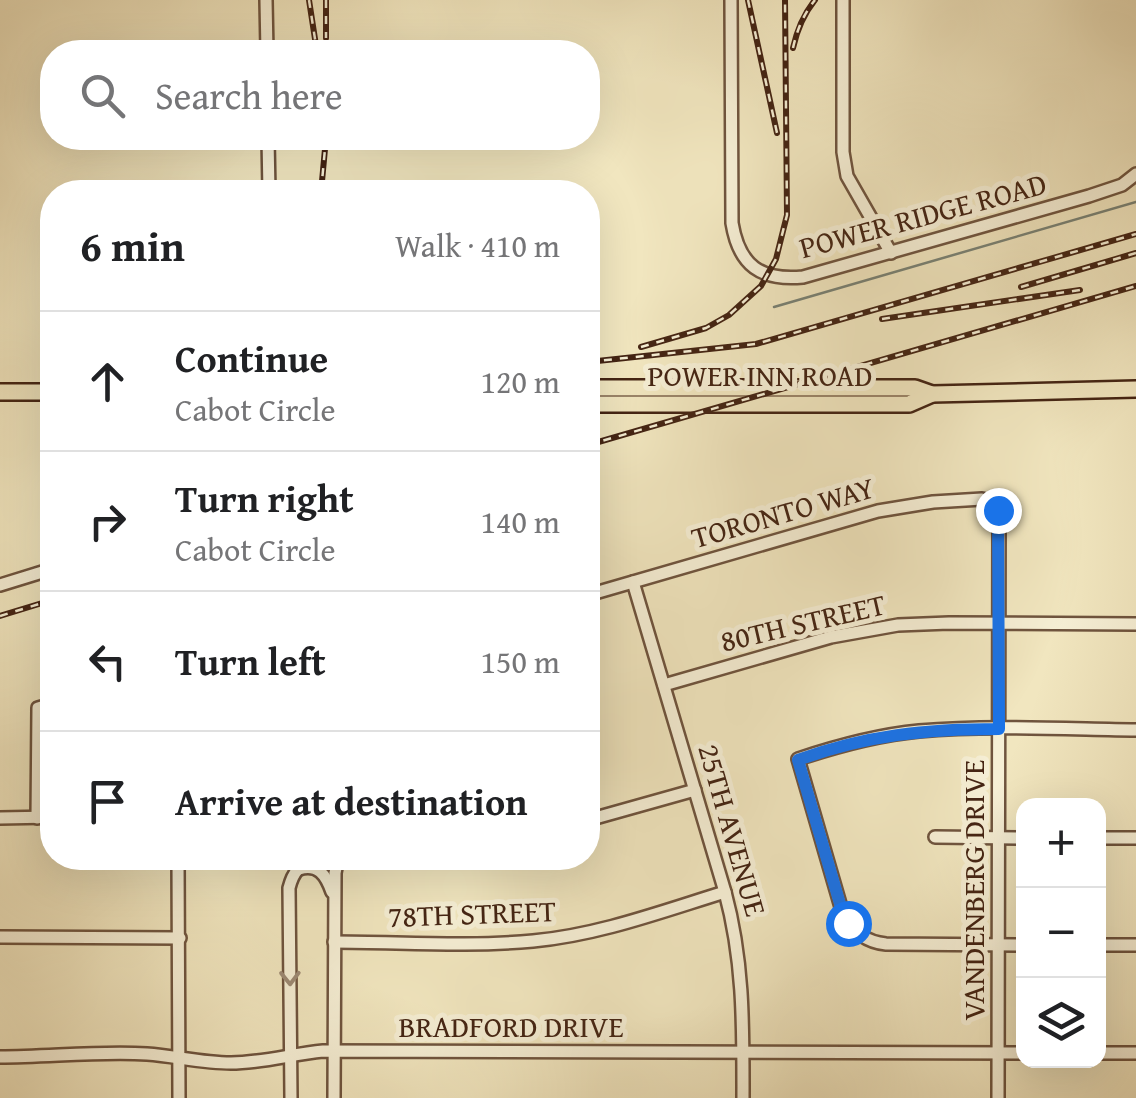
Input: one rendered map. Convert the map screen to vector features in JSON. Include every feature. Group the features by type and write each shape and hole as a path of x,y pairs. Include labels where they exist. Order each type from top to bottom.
{"main road":[{"name":"POWER INN ROAD","path":"600,388 915,388 932,394 1136,389"},
{"path":"0,392 40,392"}],"street":[{"path":"266,0 267,40"},
{"name":"POWER RIDGE ROAD","path":"731,0 732,223 736,244 746,261 763,274 783,279 803,277 1089,196 1122,185 1136,174"},
{"path":"843,0 843,152 847,176 891,252"},
{"path":"268,150 269,180"},
{"name":"TORONTO WAY","path":"600,592 902,506 982,499 994,504"},
{"name":"VANDENBERG DRIVE","path":"994,504 1000,518 998,1098"},
{"path":"0,585 40,573"},
{"name":"25TH AVENUE","path":"633,582 737,942 744,1098"},
{"name":"80TH STREET","path":"664,684 864,630 923,623 1136,624"},
{"path":"0,818 37,818 40,707"},
{"path":"1016,944 886,944 854,931 843,914 798,760 853,742 949,729 1136,730"},
{"path":"600,817 695,790"},
{"path":"935,837 1016,838"},
{"path":"1106,838 1136,838"},
{"path":"178,870 180,1098"},
{"path":"291,1098 289,888 296,870"},
{"path":"317,870 330,884 334,900"},
{"path":"334,1098 336,870"},
{"name":"78TH STREET","path":"334,942 534,941 610,926 725,892"},
{"path":"0,937 180,938"},
{"path":"1106,945 1136,945"},
{"name":"BRADFORD DRIVE","path":"0,1057 148,1054 233,1063 322,1051 1016,1053"},
{"path":"1106,1053 1136,1053"}],"waterway":[{"path":"774,307 1136,202"}],"railway":[{"path":"309,0 315,40"},
{"path":"326,0 326,38"},
{"path":"748,0 777,133"},
{"path":"641,347 706,328 729,315 761,286 776,259 787,215 785,0"},
{"path":"793,48 801,23 815,0"},
{"path":"322,180 325,150"},
{"path":"600,361 756,344 1136,234"},
{"path":"1021,287 1136,253"},
{"path":"600,442 1136,286"},
{"path":"882,319 1080,290"},
{"path":"0,616 40,604"}],"route":[{"path":"848,923 798,760 884,736 949,729 999,729 998,510"}]}
